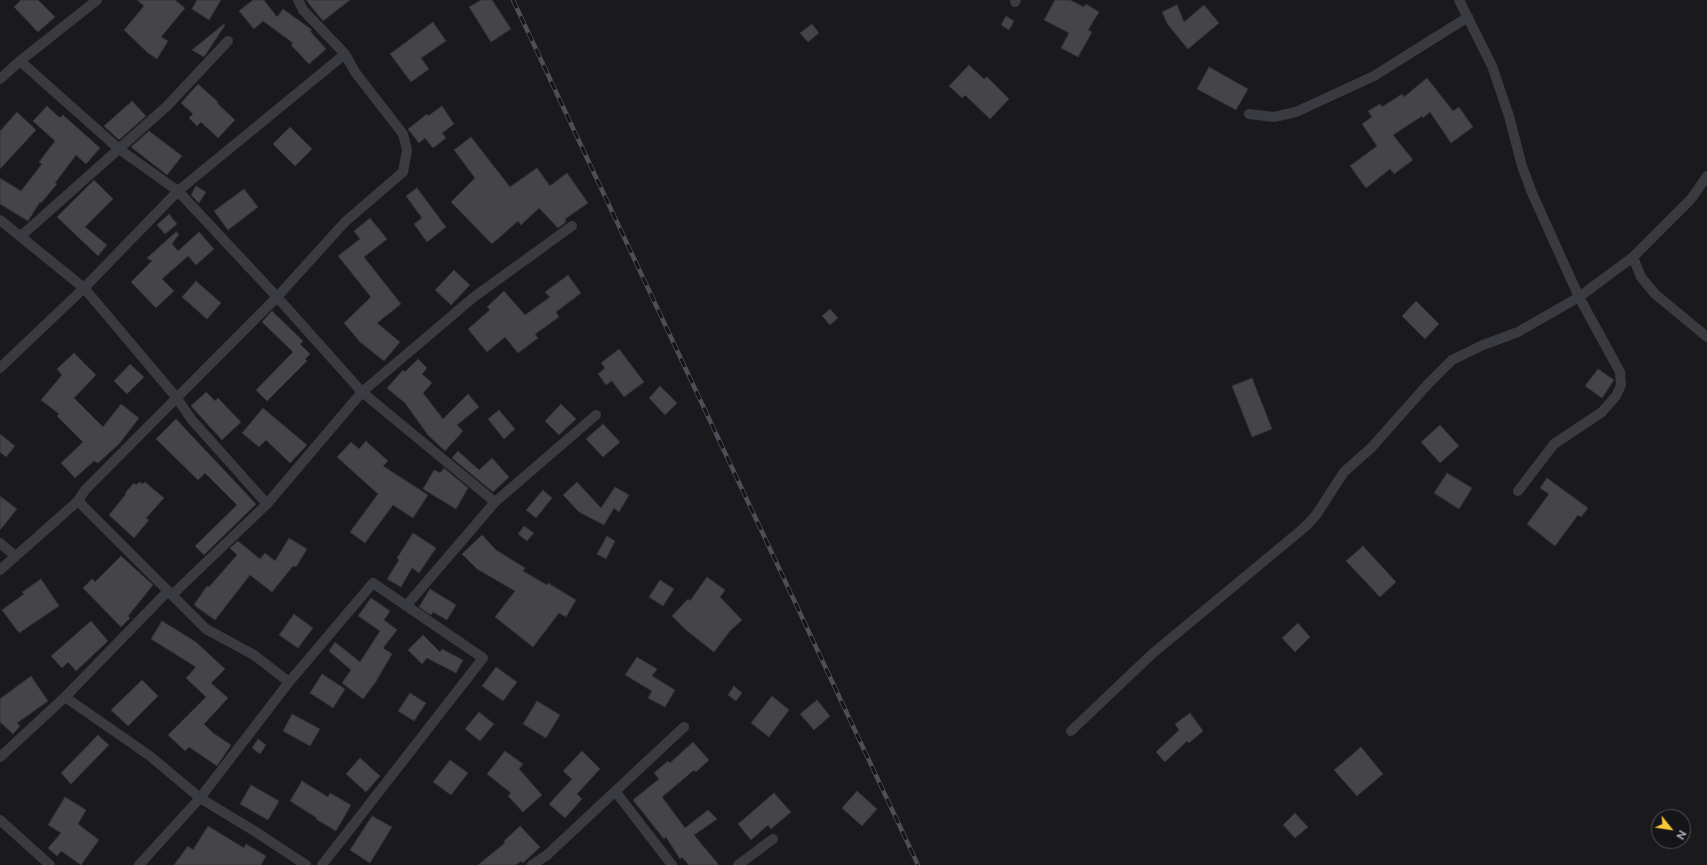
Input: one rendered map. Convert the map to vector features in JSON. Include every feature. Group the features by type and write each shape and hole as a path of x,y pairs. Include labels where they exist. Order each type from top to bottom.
{"street":[{"path":"0,79 96,0"},
{"path":"0,570 14,556 78,501 85,490 277,297 345,222 403,172 407,150 404,134 355,72 345,54 303,10 298,0"},
{"path":"1459,0 1492,66 1509,116 1522,166 1532,192 1579,297 1620,372 1621,385 1616,396 1602,412 1554,444 1518,491"},
{"path":"1250,114 1274,117 1296,112 1374,76 1468,17"},
{"path":"21,236 167,106 228,41"},
{"path":"0,368 84,288 178,191 345,54"},
{"path":"20,61 119,149 178,191 277,297 362,392 495,502"},
{"path":"1071,731 1152,654 1305,527 1316,515 1344,472 1371,448 1427,385 1452,360 1483,345 1518,332 1579,297 1633,257 1691,199 1707,176"},
{"path":"0,220 84,288 176,397 192,420 267,504"},
{"path":"0,757 65,697 170,593 267,504 362,392 474,297 572,226"},
{"path":"1633,257 1641,278 1655,294 1707,337"},
{"path":"406,606 495,502 596,415"},
{"path":"78,501 206,629 254,655 289,682"},
{"path":"0,543 14,556"},
{"path":"139,865 200,798 289,682 373,584 483,658 322,865"},
{"path":"65,697 150,756 200,798 306,865"},
{"path":"532,865 547,855 684,727"},
{"path":"615,791 672,865"},
{"path":"0,820 50,865"},
{"path":"738,865 773,839"}],"building":[{"path":"21,0 38,0 55,17 38,32 14,7"},
{"path":"137,0 175,0 185,8 161,37 168,41 157,59 148,53 124,30 144,6"},
{"path":"197,0 221,0 209,20 192,9"},
{"path":"253,0 264,0 277,17 283,9 312,30 310,31 326,49 309,64 291,45 293,43 263,21 254,29 239,11"},
{"path":"306,0 350,0 323,21"},
{"path":"481,0 492,0 511,29 491,42 469,7"},
{"path":"1055,0 1070,0 1084,7 1086,4 1099,12 1088,30 1092,32 1078,57 1061,48 1069,33 1044,20"},
{"path":"1177,5 1184,22 1204,5 1219,23 1188,49 1168,25 1162,12"},
{"path":"1006,16 1014,21 1009,30 1001,25"},
{"path":"433,22 446,41 421,58 429,69 411,82 390,54"},
{"path":"224,24 225,25 204,57 192,50"},
{"path":"812,24 819,33 808,42 800,33"},
{"path":"969,65 984,79 987,77 1009,99 990,119 965,95 962,98 949,86"},
{"path":"1209,67 1248,89 1236,110 1197,89"},
{"path":"1427,78 1453,111 1459,107 1473,127 1451,143 1430,112 1423,118 1422,116 1393,135 1413,160 1394,174 1390,169 1366,188 1350,166 1377,146 1362,124 1372,117 1368,111 1380,104 1382,107 1402,94 1404,97"},
{"path":"198,84 235,120 218,138 201,122 197,126 189,118 193,114 181,103"},
{"path":"132,101 146,116 119,140 104,126"},
{"path":"47,106 60,118 63,115 100,148 86,164 76,155 55,183 57,184 41,203 40,202 28,221 0,204 0,178 21,191 42,164 39,162 55,141 33,121"},
{"path":"442,106 454,124 442,133 446,138 433,148 425,138 419,143 408,129 427,114 428,116"},
{"path":"17,112 36,130 0,169 0,131"},
{"path":"290,127 312,149 295,166 273,144"},
{"path":"149,131 182,156 167,175 131,147"},
{"path":"471,137 510,187 537,168 550,186 567,173 588,203 565,219 566,222 558,228 539,208 521,225 518,221 492,244 451,202 475,178 454,150"},
{"path":"94,180 113,199 85,227 107,245 98,256 57,217"},
{"path":"196,186 206,192 199,203 191,195"},
{"path":"417,188 446,227 427,242 414,224 422,218 406,196"},
{"path":"244,189 258,207 228,230 214,211"},
{"path":"169,214 177,224 165,234 157,225"},
{"path":"370,218 387,239 364,257 401,304 377,323 400,342 384,361 360,342 344,323 371,297 338,256 360,239 354,231"},
{"path":"176,232 179,234 172,244 178,251 199,232 214,249 196,265 188,256 162,279 174,291 156,308 131,282 152,261 147,258"},
{"path":"454,270 470,285 451,305 435,290"},
{"path":"568,275 581,293 556,312 559,317 535,334 538,338 518,353 505,337 487,352 468,329 490,310 487,307 504,291 525,315 550,297 545,292"},
{"path":"196,281 221,303 207,319 182,297"},
{"path":"1416,301 1439,324 1425,339 1402,316"},
{"path":"830,309 838,318 830,325 822,316"},
{"path":"272,311 303,341 300,344 310,354 305,359 307,361 267,401 256,390 293,352 262,322"},
{"path":"619,349 644,382 624,397 612,381 606,385 598,374 605,368 601,363"},
{"path":"74,353 96,375 74,398 103,427 121,404 139,418 119,444 98,463 94,461 75,478 61,463 83,442 57,416 59,414 41,400 62,375 57,369"},
{"path":"418,359 427,368 422,374 432,383 423,393 443,419 468,394 479,407 457,425 463,431 445,451 428,435 405,403 387,388 403,370 405,372"},
{"path":"130,364 144,377 127,394 114,381"},
{"path":"1598,369 1614,380 1602,398 1585,386"},
{"path":"1252,378 1272,429 1252,437 1232,386"},
{"path":"660,386 677,403 665,415 649,398"},
{"path":"206,392 215,401 218,398 241,422 222,440 191,406"},
{"path":"561,404 576,419 559,435 545,421"},
{"path":"263,408 307,445 290,463 266,440 259,447 242,433"},
{"path":"499,410 515,429 504,439 488,419"},
{"path":"176,419 256,504 204,555 195,546 237,505 205,473 198,480 156,439"},
{"path":"603,424 620,442 603,457 586,439"},
{"path":"1440,425 1459,446 1440,463 1421,442"},
{"path":"0,434 15,446 6,457 0,452"},
{"path":"366,441 388,461 383,466 428,495 413,518 393,505 365,543 350,532 378,494 337,457 351,442 359,449"},
{"path":"458,451 479,470 492,458 509,477 493,492 452,458"},
{"path":"444,468 468,488 456,509 423,489 434,470 440,473"},
{"path":"1447,473 1472,488 1459,509 1434,493"},
{"path":"1547,478 1588,508 1581,517 1578,515 1555,546 1527,524 1549,494 1540,488"},
{"path":"140,482 142,484 145,482 164,498 146,518 149,520 134,538 109,515 134,483 136,485"},
{"path":"577,482 601,508 615,487 629,495 619,512 614,508 604,525 579,512 563,495"},
{"path":"543,490 552,498 536,518 526,510"},
{"path":"0,496 17,509 0,530"},
{"path":"524,526 534,533 527,541 518,534"},
{"path":"413,533 436,548 419,573 412,568 401,587 387,579 399,560 397,558"},
{"path":"482,535 496,550 525,568 523,571 547,585 548,583 576,600 566,617 559,613 533,647 495,617 515,591 477,569 462,554"},
{"path":"607,536 615,541 606,559 597,554"},
{"path":"289,538 307,549 296,567 293,566 272,592 250,575 215,620 194,605 207,586 209,587 237,555 230,548 238,541 260,559 265,553 275,561"},
{"path":"1363,546 1396,582 1380,597 1346,561"},
{"path":"121,556 153,585 128,616 130,618 121,627 83,588 92,579 95,582"},
{"path":"707,577 725,590 720,597 742,620 730,631 714,652 686,630 672,616 688,599 690,601"},
{"path":"41,579 59,606 19,633 2,610 24,594 22,592"},
{"path":"660,580 674,589 663,606 649,597"},
{"path":"430,589 456,605 447,620 433,612 431,615 419,607"},
{"path":"371,598 390,611 384,620 397,630 383,648 392,654 375,683 363,699 342,683 351,670 329,651 335,642 360,662 380,631 358,616"},
{"path":"294,614 313,628 298,648 279,635"},
{"path":"91,621 108,641 76,671 68,662 62,668 51,656"},
{"path":"162,621 196,642 225,669 211,683 228,698 204,724 213,733 231,745 217,766 189,747 185,751 168,735 206,697 186,678 196,667 151,639"},
{"path":"1298,623 1310,637 1295,652 1282,638"},
{"path":"423,635 440,652 442,649 463,660 456,673 427,658 422,664 408,650"},
{"path":"637,657 657,669 652,676 675,690 665,707 648,698 652,691 625,675"},
{"path":"496,667 517,682 503,701 482,686"},
{"path":"322,674 345,689 333,708 310,693"},
{"path":"31,676 48,701 17,723 20,726 13,734 0,722 0,699"},
{"path":"142,680 158,696 128,726 111,710"},
{"path":"734,686 742,693 736,701 728,695"},
{"path":"410,693 426,703 414,721 398,711"},
{"path":"772,696 789,710 769,737 751,723"},
{"path":"817,700 830,716 814,730 800,714"},
{"path":"537,701 560,715 546,738 523,724"},
{"path":"479,712 494,724 480,741 465,729"},
{"path":"1190,713 1203,731 1189,743 1187,741 1165,762 1156,752 1179,730 1175,724"},
{"path":"292,714 320,729 310,746 283,731"},
{"path":"98,735 109,745 71,784 61,773"},
{"path":"258,739 266,745 260,754 252,748"},
{"path":"693,742 709,760 696,772 694,770 662,797 685,828 708,810 717,819 694,835 719,865 689,865 682,857 680,859 666,837 664,839 633,800 659,779 654,773 668,761 670,763"},
{"path":"1361,747 1383,774 1357,796 1334,770"},
{"path":"505,751 523,764 519,769 542,795 523,812 508,796 511,793 487,774"},
{"path":"582,751 600,769 577,794 582,799 565,818 549,804 572,779 563,771"},
{"path":"360,758 380,776 366,792 346,774"},
{"path":"450,760 468,773 451,795 433,782"},
{"path":"302,781 328,797 330,793 351,805 336,831 290,801"},
{"path":"251,785 279,801 268,820 240,804"},
{"path":"857,791 877,809 862,826 842,808"},
{"path":"774,793 791,812 771,829 768,825 751,840 738,824"},
{"path":"65,797 86,810 78,824 99,840 81,865 61,851 57,856 48,848 61,833 48,825"},
{"path":"1295,813 1308,827 1295,838 1283,825"},
{"path":"372,816 392,827 370,863 350,850"},
{"path":"208,826 244,848 246,844 266,856 261,865 174,865 188,846 193,850"},
{"path":"520,826 540,847 523,863 521,861 516,865 478,865 505,843 504,841"}],"railway":[{"path":"513,0 918,865"}]}
